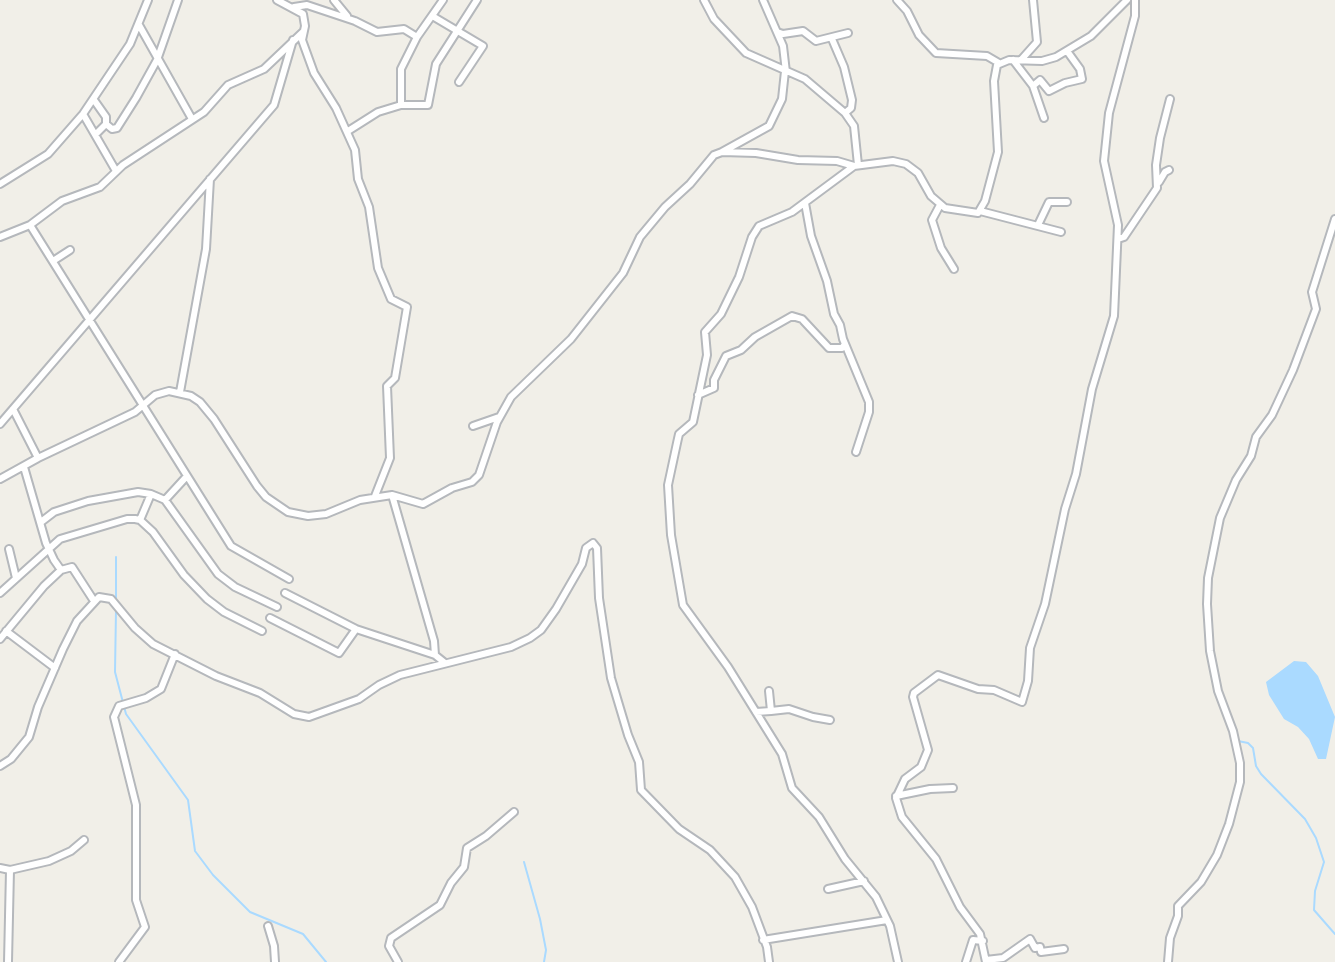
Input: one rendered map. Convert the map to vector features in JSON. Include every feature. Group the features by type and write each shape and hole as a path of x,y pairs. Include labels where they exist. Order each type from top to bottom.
{"street":[{"path":"0,184 48,154 83,114 120,62 148,0"},
{"path":"106,124 112,129 117,128 157,60 178,0"},
{"path":"277,0 348,18 377,32 404,29 417,37"},
{"path":"334,0 348,18"},
{"path":"401,105 401,69 417,37 434,17 443,0"},
{"path":"348,131 378,112 401,105 428,105 436,64 477,0"},
{"path":"704,0 714,19 746,53 805,79 845,113 854,126 856,165"},
{"path":"0,479 135,412 161,392 180,392 200,402 257,486 266,497 288,512 308,516 326,514 375,496 392,495 423,504 452,488 472,482 479,475 499,417 515,392 582,326 623,273 640,237 665,207 690,184 711,158 769,126 782,99 786,71 785,53 763,0"},
{"path":"897,0 907,11 919,35 936,53 987,56 999,63 1042,61 1067,51 1091,36 1127,0"},
{"path":"1017,60 1037,42 1033,0"},
{"path":"1064,949 1041,952 1040,947 1035,948 1030,939 1003,958 986,961 983,941 960,907 936,859 902,817 896,796 905,779 918,771 927,757 927,742 913,696 934,677 944,675 1022,702 1028,681 1030,648 1045,604 1065,509 1076,474 1092,389 1114,316 1118,239 1104,161 1109,113 1133,24 1135,0"},
{"path":"299,4 305,23 302,40 314,73 348,131 355,150 358,179 369,207 378,268 391,299 407,307 395,378 387,386 390,458 375,496"},
{"path":"434,17 483,46 459,82"},
{"path":"139,25 192,119"},
{"path":"777,32 783,34 799,30 816,41 848,33"},
{"path":"0,237 30,225 62,201 96,190 116,171 204,112 228,85 264,69 303,32"},
{"path":"832,39 844,67 852,100 851,108 845,113"},
{"path":"0,424 274,105 293,40"},
{"path":"1033,86 1040,80 1049,91 1082,79 1080,69 1067,51"},
{"path":"1017,60 1033,86 1044,118"},
{"path":"980,211 998,152 994,81 999,63"},
{"path":"1159,182 1156,165 1170,99"},
{"path":"94,100 106,117 106,124 96,134"},
{"path":"83,114 116,171"},
{"path":"722,152 856,165 893,161 906,164 918,173 940,205 973,214 980,211 1061,232"},
{"path":"856,165 792,212 755,230 739,277 721,314 705,332 707,355 693,422 679,434 668,485 670,521 683,605 728,667 782,754 792,788 819,817 884,912 898,962"},
{"path":"1118,239 1124,237 1139,217 1169,170"},
{"path":"180,392 206,249 210,179"},
{"path":"1038,225 1049,202 1067,202"},
{"path":"805,203 811,236 845,344 869,402 869,412 856,452"},
{"path":"940,205 932,220 941,248 954,269"},
{"path":"1168,962 1178,906 1209,871 1229,824 1240,782 1240,763 1233,731 1218,691 1210,651 1208,578 1220,518 1236,480 1251,456 1256,437 1272,415 1290,380 1316,309 1312,292 1335,219"},
{"path":"30,225 231,546 289,579"},
{"path":"53,261 70,250"},
{"path":"698,395 714,388 714,380 726,356 741,350 755,337 792,316 802,319 829,348 842,348 845,344"},
{"path":"13,409 38,458"},
{"path":"473,426 499,417"},
{"path":"24,467 49,550 61,570"},
{"path":"165,500 187,476"},
{"path":"41,522 54,512 88,501 138,492 151,494 165,500 218,574 235,587 277,607"},
{"path":"140,520 151,494"},
{"path":"392,495 434,641 435,655"},
{"path":"0,593 62,538 127,519 140,520 207,599 224,612 262,631"},
{"path":"0,766 11,759 29,737 77,621 99,597 111,599 153,644 208,672 260,693 294,714 309,717 359,699 400,675 511,647 536,635 566,593 582,564 586,548 595,544 599,598 611,678 639,762 641,790 686,836 710,850 735,877 752,907 767,947 769,962"},
{"path":"9,549 16,578"},
{"path":"0,639 61,570 72,567 94,601"},
{"path":"285,593 356,629 435,655 445,663"},
{"path":"270,618 339,653 356,629"},
{"path":"6,631 55,668"},
{"path":"119,962 145,927 136,900 136,805 114,717 119,706 146,698 161,689 175,654"},
{"path":"769,691 771,711"},
{"path":"756,712 789,709 830,720"},
{"path":"896,796 953,788"},
{"path":"398,962 389,946 391,938 440,905 451,883 464,867 467,848 514,812"},
{"path":"0,868 10,870 49,861 71,851 84,840"},
{"path":"8,962 10,870"},
{"path":"828,889 864,881"},
{"path":"0,888 10,889"},
{"path":"884,912 888,901"},
{"path":"763,940 887,920"},
{"path":"268,926 275,962"},
{"path":"966,962 973,940 983,941"}],"water":[{"path":"1294,661 1306,662 1318,676 1335,717 1326,759 1318,759 1309,739 1298,727 1284,719 1269,695 1266,682"}],"waterway":[{"path":"116,557 116,600"},
{"path":"116,610 115,672 126,714 188,800 195,851 213,875 250,912 303,934 326,962"},
{"path":"1238,741 1248,743 1253,748 1256,766 1261,774 1305,819 1316,838 1324,862 1315,891 1314,910 1335,934"},
{"path":"524,862 540,919 546,950 544,962"}]}
